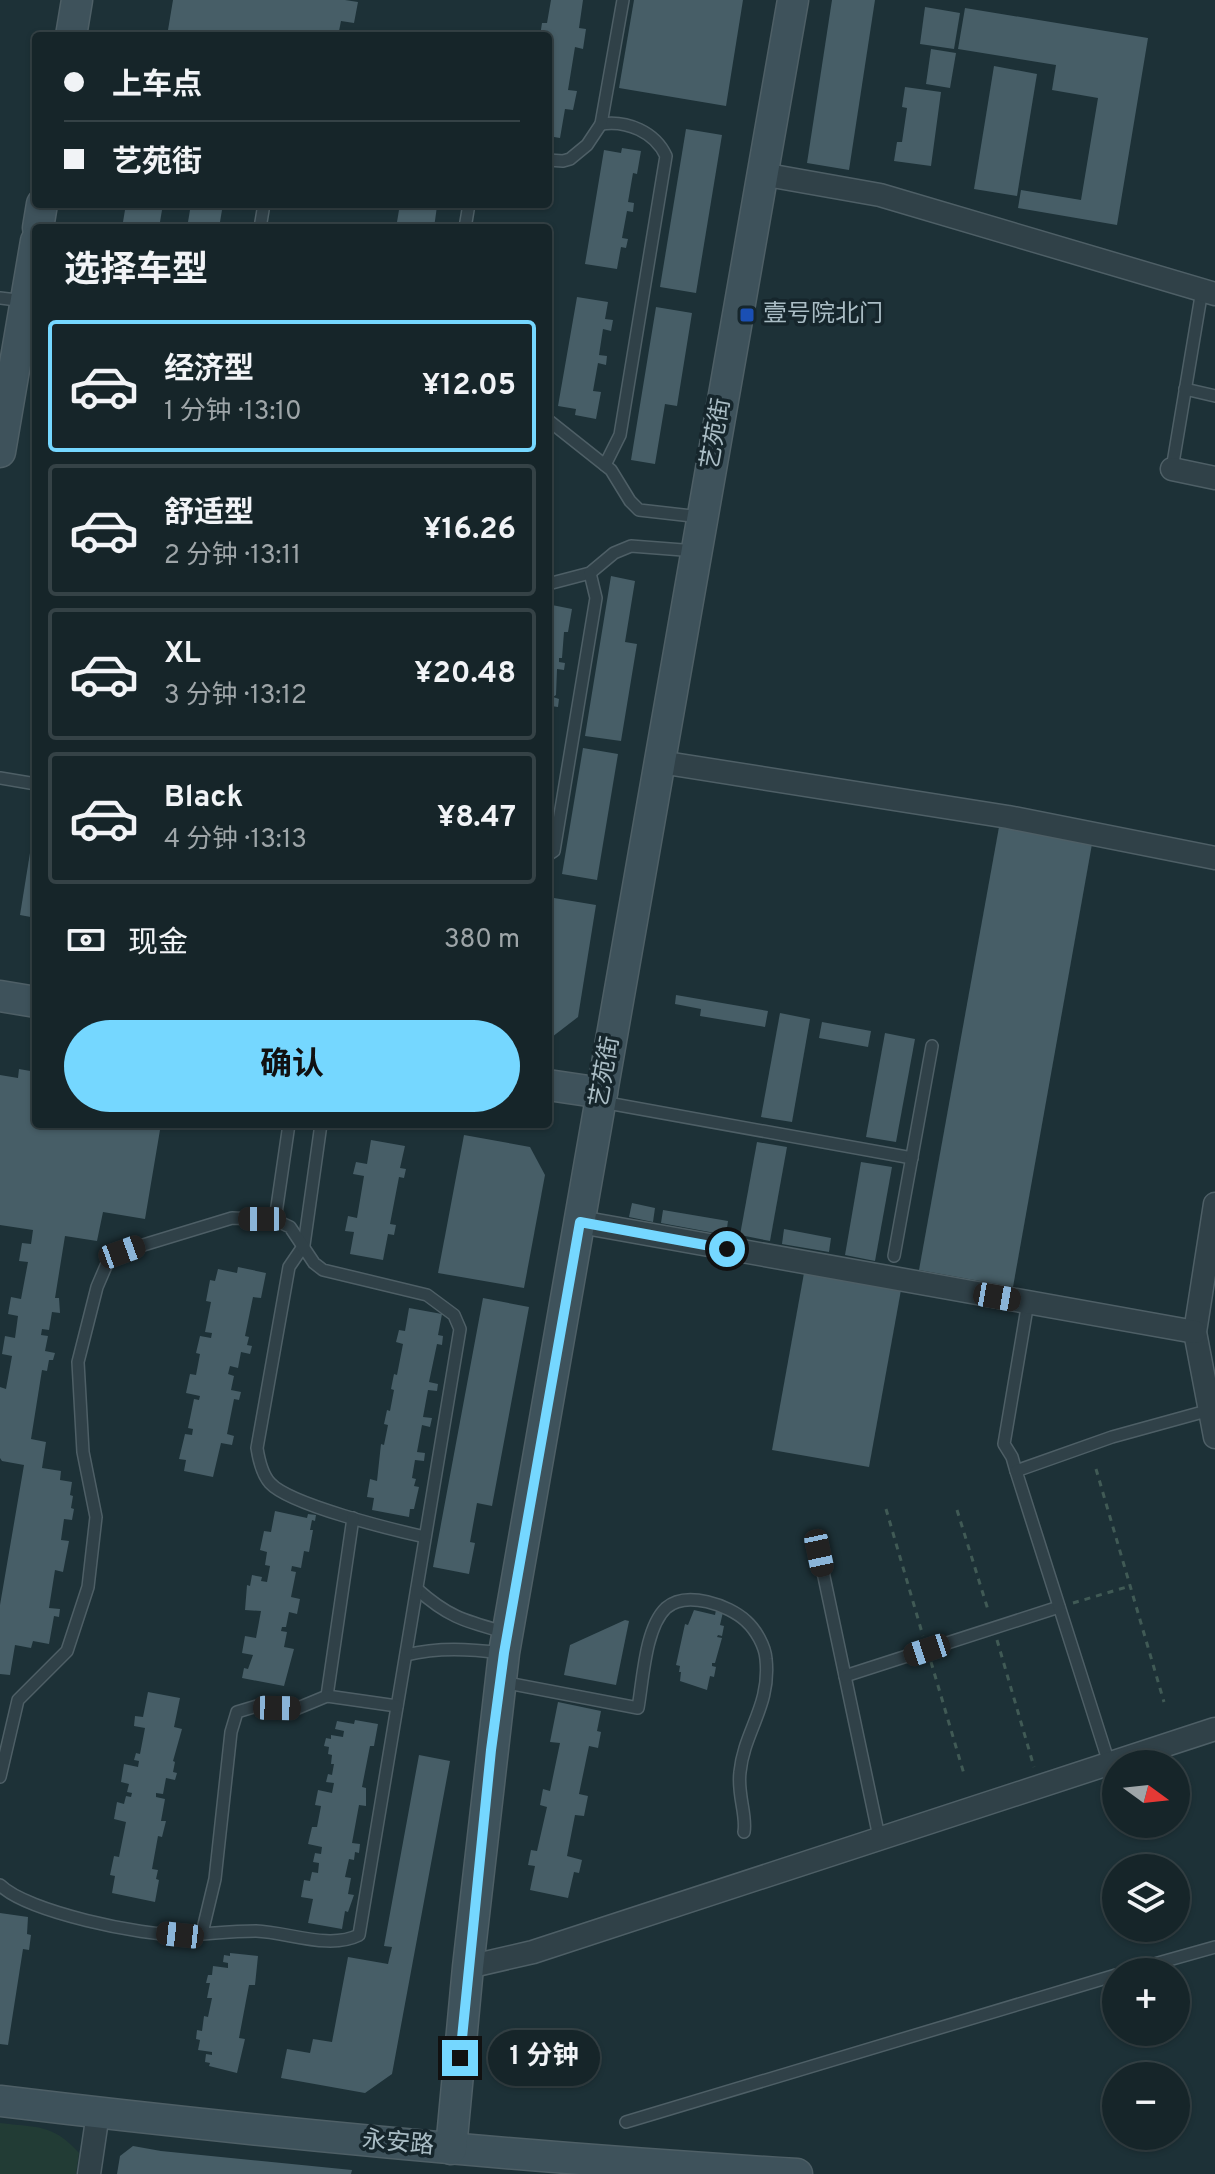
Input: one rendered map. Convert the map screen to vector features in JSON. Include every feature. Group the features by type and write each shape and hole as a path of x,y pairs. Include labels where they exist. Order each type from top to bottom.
{"street":[{"path":"76,32 77,0"},
{"name":"艺苑街","path":"451,2149 468,1967 504,1655 793,0"},
{"path":"762,174 880,195 1208,292"},
{"path":"0,452 13,300 32,251"},
{"path":"1172,469 1215,478"},
{"path":"660,762 1008,817 1215,858"},
{"path":"0,996 32,1001"},
{"path":"0,1014 32,1020"},
{"path":"552,1086 601,1102"},
{"path":"552,1104 601,1102"},
{"path":"1215,1204 1202,1335 1215,1437"},
{"path":"580,1222 1202,1335"},
{"path":"1150,1750 1215,1729"},
{"path":"468,1967 533,1952 1102,1765"},
{"name":"永安路","path":"0,2101 292,2135 646,2165 797,2174"},
{"path":"89,2174 98,2113"}],"lane":[{"path":"552,160 570,159 587,145 601,124 623,0"},
{"path":"601,124 615,122 628,125 652,137 662,146 666,156 620,435 605,465"},
{"path":"1172,469 1185,389 1208,292"},
{"path":"1185,389 1215,396"},
{"path":"552,423 605,465 639,510 703,518"},
{"path":"552,583 590,573 614,553 631,546 697,551"},
{"path":"552,852 596,598 590,573"},
{"path":"0,778 32,783"},
{"path":"894,1256 932,1046"},
{"path":"601,1102 912,1158"},
{"path":"275,1220 288,1128"},
{"path":"320,1128 304,1245 289,1267 257,1448 259,1461 265,1476 277,1489 374,1526 425,1537"},
{"path":"0,1777 18,1700 67,1651 88,1587 96,1517 83,1452 78,1362 103,1271 112,1259 122,1252 232,1218 275,1220 290,1227 314,1263 323,1270 419,1292 454,1315 460,1329 359,1935 334,1940 258,1931 180,1935 99,1923 12,1895 0,1885"},
{"path":"1028,1302 1004,1444 1012,1457 1105,1750"},
{"path":"1016,1471 1112,1437 1210,1410"},
{"path":"327,1696 353,1518"},
{"path":"819,1553 879,1837"},
{"path":"417,1589 438,1608 458,1619 504,1655"},
{"path":"406,1655 440,1649 504,1655 638,1708 655,1624 670,1605 702,1601 740,1616 752,1627 766,1657 764,1698 740,1768 738,1792 746,1824 744,1832"},
{"path":"845,1676 1059,1607"},
{"path":"202,1933 215,1879 231,1732 237,1712 244,1707 257,1706 298,1708 327,1696 397,1706"},
{"path":"1176,1958 1215,1947"},
{"path":"626,2122 1102,1979"}],"path":[{"path":"1096,1469 1164,1702"},
{"path":"957,1510 1039,1786"},
{"path":"1059,1607 1130,1586"}],"green space":[{"path":"0,2123 34,2127 60,2136 79,2153 76,2174 0,2174"}],"building":[{"path":"173,0 358,2 354,23 341,21 339,32 168,32"},
{"path":"551,0 583,0 579,28 586,29 583,49 575,47 568,90 577,91 573,110 565,109 560,138 552,137 552,32 541,32 542,23 547,23"},
{"path":"634,0 743,0 726,106 619,88"},
{"path":"832,0 875,0 849,170 807,163"},
{"path":"925,7 960,13 954,49 920,44"},
{"path":"965,8 1148,38 1117,225 1018,208 1021,190 1081,200 1098,98 1052,90 1056,65 958,49"},
{"path":"931,49 956,53 950,88 926,84"},
{"path":"994,66 1037,74 1017,196 974,189"},
{"path":"905,87 941,92 931,166 894,161 897,142 902,142 907,108 902,107"},
{"path":"686,129 722,135 696,293 660,287"},
{"path":"622,148 641,151 628,202 634,203 633,212 627,211 622,238 628,239 626,248 621,247 617,269 585,264 604,150 621,153"},
{"path":"125,208 162,208 160,224 123,224"},
{"path":"190,208 222,208 220,224 188,224"},
{"path":"399,208 437,208 435,224 397,224"},
{"path":"577,297 608,302 605,319 613,320 611,331 603,329 599,355 607,356 606,365 598,363 593,391 601,392 596,419 575,415 576,409 558,406"},
{"path":"656,307 692,313 677,406 665,404 655,464 631,460"},
{"path":"611,576 635,581 625,642 637,644 621,741 585,736"},
{"path":"552,605 572,609 568,632 564,632 562,658 559,658 559,662 565,663 564,670 557,669 556,695 553,697 559,699 558,707 552,706"},
{"path":"583,748 618,754 597,880 562,874"},
{"path":"999,827 1092,844 1013,1287 919,1270"},
{"path":"32,840 32,917 20,915"},
{"path":"552,898 596,905 578,1017 552,1037"},
{"path":"676,995 768,1011 765,1027 700,1016 701,1009 675,1004"},
{"path":"780,1013 810,1019 792,1122 761,1117"},
{"path":"822,1022 871,1031 868,1047 819,1038"},
{"path":"885,1033 915,1039 896,1142 866,1137"},
{"path":"19,1069 32,1071 32,1128 160,1128 145,1219 103,1212 97,1241 65,1236 55,1298 59,1298 60,1313 52,1312 49,1330 42,1329 41,1335 48,1336 45,1351 55,1353 53,1360 49,1360 47,1371 42,1370 31,1439 46,1442 42,1468 61,1471 60,1480 72,1482 70,1495 73,1496 71,1508 74,1509 72,1520 64,1519 61,1540 69,1541 63,1572 55,1570 49,1608 60,1609 59,1617 54,1616 49,1644 33,1641 31,1648 15,1645 10,1675 0,1674 0,1605 24,1465 0,1458 0,1387 6,1389 12,1356 2,1354 5,1336 15,1338 18,1316 8,1314 11,1297 21,1299 28,1262 19,1261 22,1243 31,1244 33,1230 0,1225 0,1075 18,1078"},
{"path":"464,1135 530,1147 545,1175 524,1288 438,1273"},
{"path":"371,1140 405,1146 400,1168 406,1169 404,1178 399,1177 390,1224 396,1225 394,1235 388,1234 383,1260 350,1254 354,1232 345,1231 348,1216 357,1218 364,1176 353,1174 356,1162 367,1164"},
{"path":"757,1142 787,1147 770,1241 740,1235"},
{"path":"861,1162 892,1167 875,1261 845,1255"},
{"path":"632,1203 655,1208 653,1222 629,1217"},
{"path":"663,1210 728,1221 726,1235 661,1223"},
{"path":"784,1229 831,1238 829,1252 782,1244"},
{"path":"238,1267 266,1273 261,1298 253,1297 245,1336 249,1337 247,1345 252,1346 250,1354 241,1352 238,1368 230,1366 228,1374 234,1376 231,1390 241,1392 239,1400 234,1399 227,1434 234,1436 232,1445 221,1443 213,1477 184,1471 186,1460 179,1459 185,1434 192,1435 193,1429 188,1428 194,1399 199,1400 200,1396 186,1393 190,1374 196,1375 200,1336 211,1338 212,1333 205,1332 211,1302 206,1301 210,1280 215,1281 218,1269 237,1273"},
{"path":"804,1273 901,1290 869,1467 772,1450"},
{"path":"483,1298 529,1307 492,1506 477,1503 470,1542 475,1543 469,1574 433,1567"},
{"path":"409,1308 442,1314 438,1335 443,1336 442,1345 437,1344 429,1382 438,1384 437,1391 428,1390 423,1417 432,1418 430,1427 422,1425 417,1452 425,1453 424,1461 415,1460 412,1478 416,1479 414,1486 419,1487 409,1517 372,1510 374,1498 367,1497 370,1479 377,1481 381,1444 384,1445 388,1425 384,1424 387,1410 390,1411 394,1390 391,1389 403,1344 396,1342 399,1330 405,1331"},
{"path":"275,1511 307,1518 308,1514 316,1515 310,1530 313,1530 309,1552 304,1551 301,1568 292,1566 291,1571 296,1572 291,1597 300,1599 297,1614 289,1612 286,1627 282,1627 281,1631 287,1632 284,1647 294,1649 284,1686 242,1678 244,1668 248,1669 253,1655 242,1653 245,1636 256,1638 261,1611 245,1610 247,1585 250,1586 252,1575 262,1577 261,1581 267,1582 270,1566 265,1565 267,1552 260,1550 264,1531 271,1532"},
{"path":"694,1610 715,1615 716,1610 723,1612 720,1625 724,1626 722,1636 717,1637 722,1638 715,1663 712,1663 716,1667 714,1677 710,1676 707,1690 680,1681 680,1666 676,1665 685,1624 688,1625"},
{"path":"625,1620 629,1621 616,1685 564,1675 570,1645"},
{"path":"148,1692 180,1698 174,1727 182,1729 173,1761 173,1772 177,1773 175,1780 166,1778 163,1794 156,1793 156,1797 165,1799 161,1821 166,1821 162,1837 158,1836 152,1869 158,1870 156,1879 159,1880 155,1902 112,1893 115,1876 110,1875 114,1856 119,1857 126,1822 114,1819 117,1802 124,1804 126,1796 131,1797 132,1793 127,1792 129,1784 121,1782 124,1764 138,1767 139,1761 134,1760 136,1753 140,1754 145,1728 134,1726 135,1716 143,1717"},
{"path":"558,1702 601,1711 598,1748 589,1746 579,1794 588,1796 584,1816 575,1815 567,1856 582,1860 579,1873 574,1872 568,1898 530,1890 535,1866 528,1865 531,1850 537,1851 547,1807 540,1805 543,1789 550,1791 560,1743 550,1742"},
{"path":"355,1720 378,1724 362,1787 366,1788 366,1806 359,1805 352,1843 360,1844 359,1853 355,1852 354,1860 349,1859 345,1877 351,1878 348,1894 354,1895 348,1912 345,1911 342,1929 308,1923 313,1899 301,1897 304,1880 310,1881 312,1872 318,1873 319,1863 313,1862 315,1853 321,1854 322,1847 308,1844 312,1827 317,1827 321,1806 315,1805 318,1790 332,1793 334,1783 326,1782 328,1774 332,1775 334,1764 331,1764 332,1755 328,1754 329,1747 324,1746 326,1738 331,1739 331,1735 343,1737 344,1731 335,1729 337,1721 354,1724"},
{"path":"419,1755 450,1761 392,2074 365,2093 281,2078 287,2049 310,2053 313,2039 332,2042 348,1957 388,1964 392,1947 384,1946"},
{"path":"0,1913 28,1917 27,1934 31,1935 29,1950 23,1949 8,2045 0,2044"},
{"path":"230,1953 258,1956 255,1985 249,1985 239,2038 245,2039 237,2073 209,2066 210,2063 205,2062 206,2054 212,2055 212,2052 198,2050 200,2040 196,2039 197,2030 202,2031 204,2016 208,2017 212,1998 207,1998 208,1975 212,1975 213,1966 228,1968 228,1963 223,1962 224,1955 230,1956"},
{"path":"133,2146 352,2170 351,2174 117,2174 120,2156"}],"place":[{"name":"壹号院北门","path":"747,315"}],"route":[{"path":"460,2058 491,1750 504,1653 580,1222 727,1249"}]}
